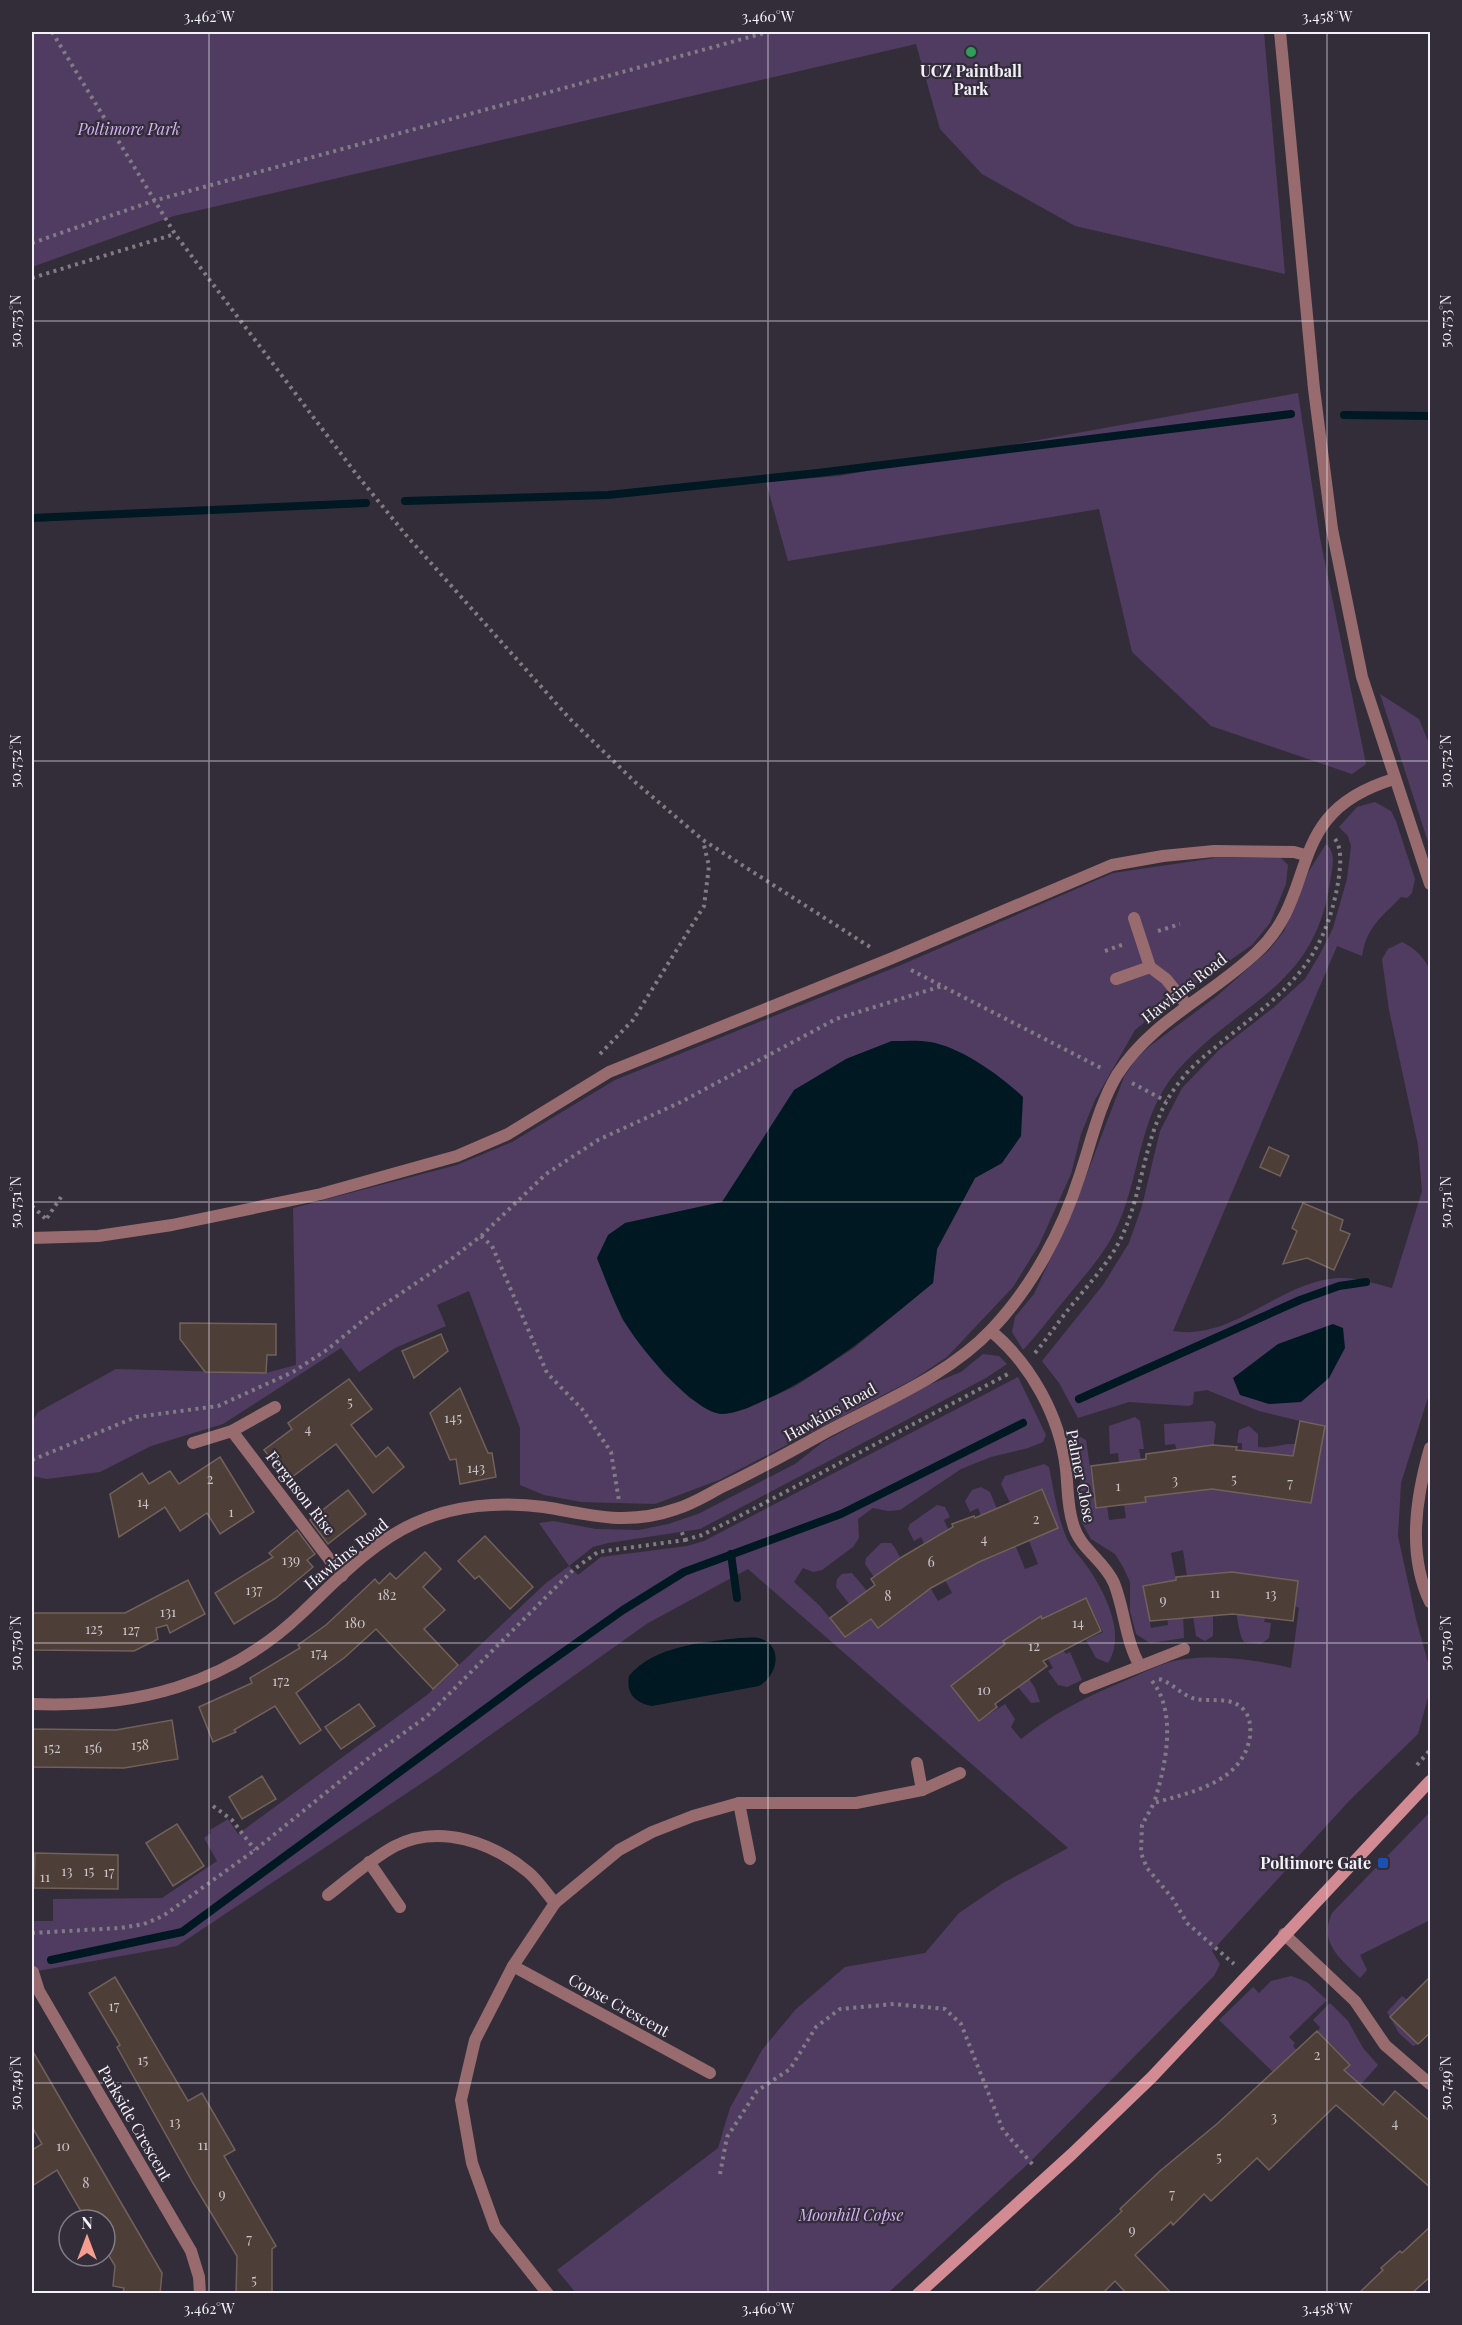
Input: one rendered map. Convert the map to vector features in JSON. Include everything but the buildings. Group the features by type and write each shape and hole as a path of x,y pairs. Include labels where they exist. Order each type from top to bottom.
{"main road":[{"path":"918,2294 1046,2179 1152,2076 1431,1781"}],"street":[{"path":"1280,32 1314,389 1332,529 1362,677 1394,779 1431,884"},
{"name":"Hawkins Road","path":"32,1704 104,1704 156,1695 194,1683 265,1643 396,1533 444,1513 487,1505 510,1505 621,1518 651,1516 673,1510 777,1461 953,1363 991,1331 1023,1292 1066,1213 1104,1105 1117,1076 1154,1032 1259,950 1288,906 1305,855 1330,814 1346,800 1364,789 1394,779"},
{"path":"32,1238 98,1236 172,1225 321,1194 457,1156 507,1134 609,1072 890,959 1112,865 1163,856 1214,851 1294,852 1305,855"},
{"path":"1134,918 1150,967 1166,979 1187,1005"},
{"path":"1116,979 1150,967"},
{"name":"Palmer Close","path":"991,1331 1024,1363 1055,1427 1066,1470 1066,1496 1073,1525 1079,1539 1104,1567 1114,1584 1130,1649 1140,1666"},
{"path":"193,1443 232,1431 275,1407"},
{"name":"Ferguson Rise","path":"232,1431 342,1576"},
{"path":"1431,1448 1420,1487 1416,1523 1419,1565 1431,1602"},
{"path":"1085,1688 1184,1649"},
{"path":"917,1763 922,1790"},
{"path":"548,2294 495,2227 472,2163 461,2100 475,2040 513,1966 555,1903 627,1845 652,1832 693,1816 739,1803 856,1803 922,1790 960,1773"},
{"path":"739,1803 750,1859"},
{"path":"328,1894 369,1862 397,1845 436,1837 487,1844 529,1873 555,1903"},
{"path":"369,1862 400,1907"},
{"path":"1284,1934 1355,2001 1385,2045 1431,2084"},
{"name":"Copse Crescent","path":"513,1966 710,2073"},
{"name":"Parkside Crescent","path":"33,1972 39,1991 191,2251 199,2277 200,2294"}],"path":[{"path":"52,32 175,234 357,476 406,535 570,719 635,782 703,840 890,959 1166,1101"},
{"path":"32,243 153,201 768,32"},
{"path":"32,278 175,234"},
{"path":"597,1057 633,1020 704,906 709,866 703,840"},
{"path":"32,1460 136,1417 218,1406 293,1372 481,1236 546,1174 598,1140 681,1102 836,1019 942,986"},
{"path":"47,1219 62,1197"},
{"path":"481,1236 492,1246 548,1373 582,1409 611,1452 621,1518"},
{"path":"32,1933 144,1924 163,1916 255,1850 370,1757 426,1717 573,1570 598,1552 685,1540 673,1510"},
{"path":"1140,1666 1148,1676 1165,1681 1190,1696 1234,1702 1244,1710 1251,1730 1246,1751 1225,1776 1209,1787 1188,1795 1154,1803"},
{"path":"1158,1688 1166,1723 1166,1753 1154,1803 1142,1825 1141,1853 1147,1868 1173,1899 1187,1923 1235,1964"},
{"path":"213,1806 232,1820 255,1850"},
{"path":"720,2174 728,2137 757,2091 790,2069 816,2027 840,2009 894,2004 945,2009 961,2024 1002,2130 1046,2179"}],"green space":[{"name":"Poltimore Park","path":"32,32 1264,32 1285,274 1075,226 982,174 940,129 916,44 174,216 32,267"},
{"path":"1298,393 1320,538 1366,764 1352,774 1211,726 1132,652 1099,509 788,561 766,482 839,476"},
{"path":"1380,694 1419,719 1430,746 1430,848"},
{"name":"Moonhill Copse","path":"1375,802 1391,811 1415,879 1412,893 1407,898 1401,897 1376,923 1367,937 1362,956 1337,946 1173,1331 1195,1332 1216,1328 1295,1289 1316,1282 1352,1278 1392,1288 1422,1191 1418,1145 1389,1010 1382,959 1388,949 1402,942 1407,944 1422,958 1430,971 1430,1391 1401,1483 1398,1536 1430,1670 1430,1690 1418,1734 1349,1801 1212,1951 1220,1964 1214,1976 1030,2162 888,2293 576,2293 557,2270 718,2148 730,2108 762,2050 795,2010 845,1967 925,1953 959,1913 1003,1883 1068,1848 748,1569 648,1623 437,1773 177,1946 32,1972 32,1921 53,1921 53,1899 162,1898 217,1861 204,1838 211,1833 210,1830 228,1819 238,1834 427,1695 546,1583 569,1566 578,1575 601,1557 687,1546 704,1541 1018,1377 1046,1435 1043,1442 991,1457 961,1469 900,1510 888,1511 873,1508 858,1519 859,1538 853,1547 822,1570 813,1572 803,1568 794,1582 820,1606 845,1637 864,1623 836,1587 837,1579 842,1574 852,1573 868,1592 857,1600 878,1628 916,1599 890,1565 874,1577 865,1564 866,1558 881,1543 891,1543 895,1548 920,1594 931,1589 938,1601 952,1593 945,1580 963,1570 942,1534 924,1543 921,1537 914,1541 908,1529 910,1524 937,1505 945,1507 950,1517 944,1520 950,1533 1016,1547 1025,1569 1038,1564 1029,1541 1058,1528 1042,1488 1025,1495 1028,1503 1013,1509 1001,1484 1005,1476 1044,1464 1049,1467 1058,1512 1067,1539 1093,1575 1111,1612 1115,1639 1113,1651 1108,1663 1096,1658 1086,1640 1103,1632 1086,1598 1052,1614 1065,1639 1059,1643 1040,1616 1004,1641 1035,1688 1040,1702 1031,1703 992,1654 952,1686 979,1721 1005,1704 1015,1719 1011,1727 1021,1739 1047,1720 1086,1698 1157,1667 1179,1660 1226,1658 1291,1668 1299,1608 1295,1606 1298,1581 1247,1575 1242,1615 1265,1618 1264,1622 1271,1623 1269,1638 1261,1644 1244,1642 1241,1637 1232,1572 1194,1575 1197,1617 1213,1616 1213,1636 1205,1641 1196,1636 1183,1550 1171,1553 1176,1580 1143,1587 1151,1628 1168,1625 1167,1617 1183,1614 1184,1638 1150,1643 1136,1634 1130,1611 1130,1582 1123,1567 1115,1554 1091,1539 1081,1521 1080,1462 1071,1439 1079,1436 1086,1440 1096,1508 1107,1506 1109,1520 1126,1518 1124,1505 1146,1502 1142,1470 1151,1496 1202,1490 1197,1449 1177,1451 1175,1444 1165,1445 1164,1424 1213,1421 1216,1424 1209,1489 1256,1494 1242,1451 1242,1443 1237,1443 1239,1430 1249,1426 1258,1434 1258,1447 1296,1444 1300,1421 1259,1411 1207,1390 1194,1392 1193,1404 1189,1406 1129,1402 1078,1418 1059,1383 1042,1361 1103,1285 1129,1243 1142,1206 1160,1131 1182,1088 1219,1050 1273,1008 1305,979 1320,954 1333,928 1347,879 1351,846 1348,836 1339,827 1357,807","holes":["1317,1464 1311,1503 1264,1495"]},
{"path":"1326,844 1332,852 1333,867 1321,918 1308,947 1291,971 1201,1047 1177,1071 1164,1089 1147,1128 1130,1191 1115,1231 1093,1266 1023,1350 1012,1332 1015,1317 1034,1294 1072,1213 1124,1077 1136,1059 1150,1046 1217,996 1269,950 1284,931 1309,871"},
{"path":"1215,858 1281,858 1288,865 1286,884 1270,923 1252,945 1164,1006 1135,1030 1095,1100 1081,1134 1071,1174 1039,1245 1013,1287 947,1357 914,1379 719,1480 655,1504 581,1502 544,1495 520,1485 520,1428 469,1291 437,1305 446,1326 395,1348 359,1372 341,1348 223,1424 151,1446 100,1472 47,1479 32,1476 32,1422 38,1412 116,1369 266,1373 296,1365 293,1208 457,1165 512,1142 615,1080 901,965 1113,873","holes":["892,1041 932,1042 1002,1163 975,1178 937,1249 933,1283 854,1348 794,1387 745,1409 691,1399 664,1374 622,1319 597,1258 625,1223 722,1202 846,1059"]},
{"path":"983,1354 999,1356 1007,1364 986,1378 700,1529 593,1547 569,1566 539,1523 553,1521 596,1529 639,1530 698,1514 795,1464 823,1442 926,1386 961,1372"},
{"path":"1135,1417 1140,1421 1144,1449 1139,1449 1141,1460 1119,1463 1118,1453 1110,1454 1109,1426"},
{"path":"981,1487 990,1492 997,1509 981,1516 978,1508 970,1512 965,1501 972,1490"},
{"path":"1063,1650 1066,1654 1070,1652 1082,1680 1067,1687 1058,1685 1048,1671 1053,1668 1048,1659"},
{"path":"1430,1812 1430,1920 1360,1955 1367,1970 1360,1978 1339,1957 1330,1942 1328,1924 1332,1913"},
{"path":"1291,1976 1307,1982 1327,2000 1289,2037 1295,2043 1293,2046 1297,2051 1274,2073 1219,2020 1253,1987 1259,1993 1271,1981"},
{"path":"1402,1996 1407,2000 1391,2017 1418,2044 1413,2046 1399,2033 1387,2012"},
{"path":"1330,2003 1348,2021 1363,2048 1378,2065 1340,2108 1332,2082 1350,2064 1318,2031 1320,2027 1313,2020"}],"water":[{"path":"892,1041 921,1041 942,1045 967,1056 1004,1080 1023,1097 1021,1136 1002,1163 975,1178 937,1249 933,1283 852,1347 810,1376 755,1405 738,1411 721,1414 709,1410 695,1402 651,1358 622,1317 597,1258 608,1235 625,1223 722,1202 794,1090 846,1059"},
{"path":"1333,1324 1343,1328 1345,1348 1329,1378 1301,1402 1269,1404 1240,1395 1233,1378 1278,1344"},
{"path":"740,1638 759,1638 772,1647 775,1654 774,1669 759,1686 652,1706 636,1700 630,1692 629,1676 651,1658 680,1647"}],"waterway":[{"path":"405,501 608,495 818,473 1291,414"},
{"path":"1344,415 1430,416"},
{"path":"32,518 366,503"},
{"path":"1079,1399 1300,1300 1339,1286 1366,1282"},
{"path":"51,1960 182,1932 534,1673 623,1610 684,1572 841,1514 1023,1423"},
{"path":"731,1554 737,1598"}],"place":[{"name":"UCZ Paintball Park","path":"971,52"},
{"name":"Poltimore Gate","path":"1383,1863"}]}
